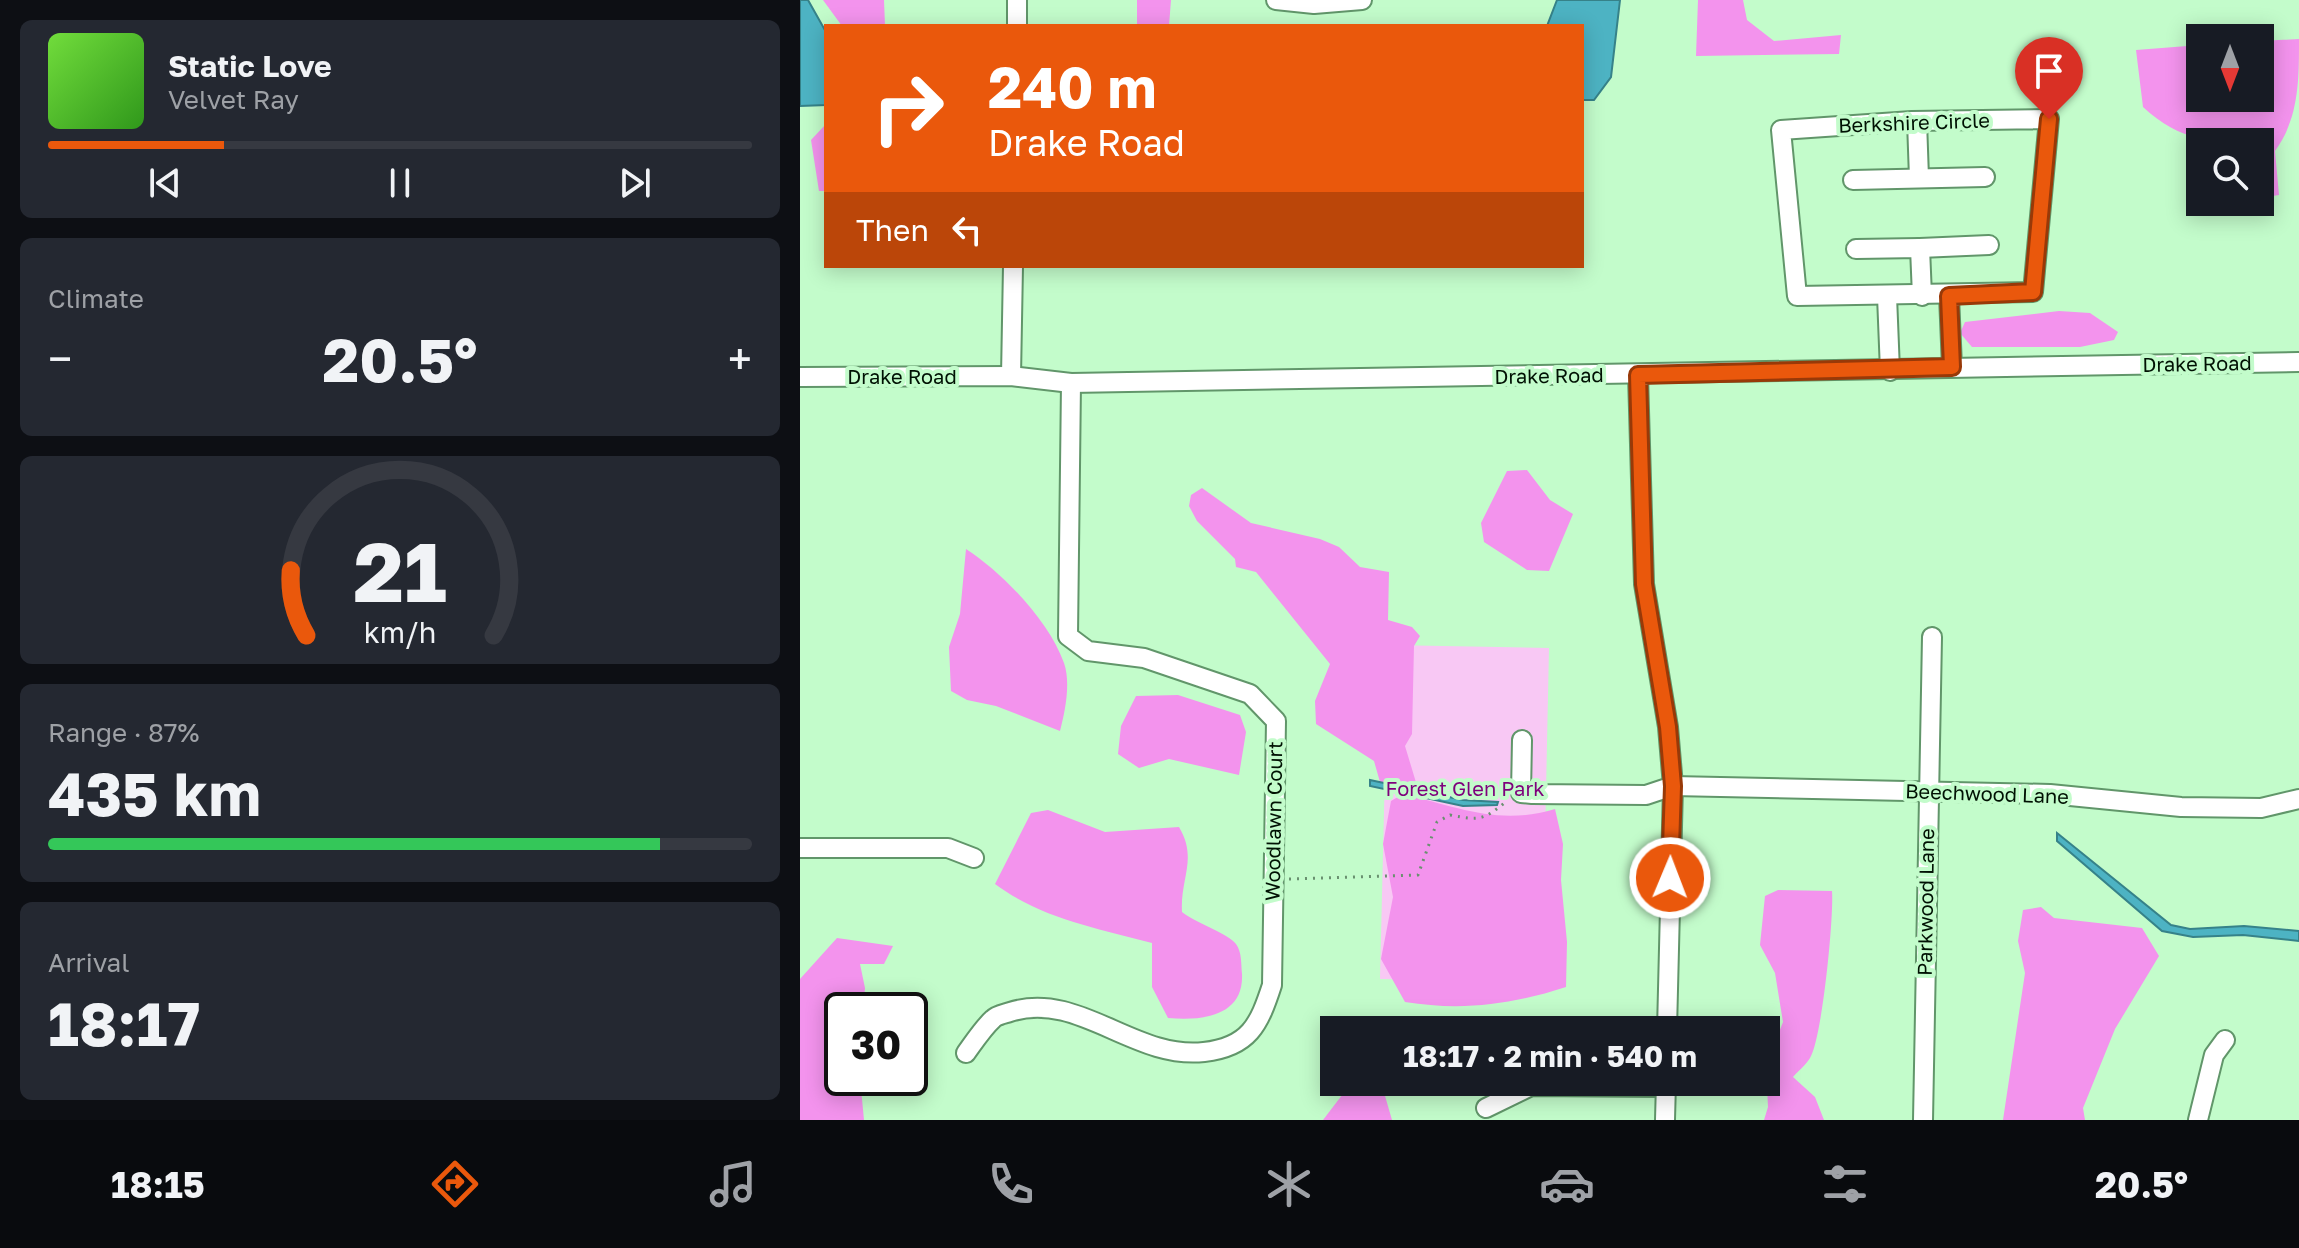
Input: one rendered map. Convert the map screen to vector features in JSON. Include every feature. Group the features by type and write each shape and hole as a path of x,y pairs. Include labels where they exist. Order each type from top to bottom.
{"street":[{"path":"1017,0 1017,24"},
{"path":"1276,0 1314,4 1362,0"},
{"name":"Berkshire Circle","path":"1887,296 1797,296 1781,130 1917,121 2049,119 2033,292 1949,296"},
{"path":"1917,121 1919,178"},
{"path":"1853,180 1985,177"},
{"path":"1856,249 1989,245"},
{"path":"1920,248 1922,296"},
{"path":"1011,376 1013,268"},
{"path":"1890,371 1887,296 1949,296 1952,367"},
{"name":"Drake Road","path":"800,377 1011,376 1071,383 2299,362"},
{"path":"1638,375 1644,584 1668,727 1673,786 1667,1016"},
{"name":"Woodlawn Court","path":"966,1053 994,1017 1031,1005 1068,1011 1138,1044 1185,1054 1231,1049 1261,1019 1272,985 1276,721 1250,694 1144,658 1088,651 1068,636 1071,383"},
{"name":"Parkwood Lane","path":"1923,1120 1932,637"},
{"path":"1521,793 1522,740"},
{"name":"Beechwood Lane","path":"1521,793 1646,795 1673,786 2050,794 2181,807 2261,808 2299,799"},
{"path":"800,848 948,848 974,858"},
{"path":"2198,1120 2214,1055 2225,1040"},
{"path":"1486,1108 1511,1096"},
{"path":"1665,1120 1666,1096"}],"path":[{"path":"1274,879 1375,879 1418,875 1437,822 1450,815 1475,820 1492,815 1521,793"}],"green space":[{"name":"Forest Glen Park","path":"1388,645 1549,648 1542,982 1380,979"}],"shaded area":[{"path":"823,0 884,0 885,24 841,24"},
{"path":"1137,0 1171,0 1169,24 1137,24"},
{"path":"1698,0 1743,0 1747,20 1774,41 1841,35 1839,54 1696,56"},
{"path":"2299,39 2298,84 2289,125 2275,151 2279,195 2274,196 2274,128 2186,128 2186,134 2170,127 2143,107 2136,50 2186,46 2186,112 2274,112 2274,40"},
{"path":"824,126 824,191 819,191 811,140"},
{"path":"2059,311 2090,313 2118,332 2114,340 2080,347 1972,347 1960,333 1965,322"},
{"path":"1527,470 1550,500 1573,514 1549,571 1527,570 1484,542 1481,523 1507,471"},
{"path":"1202,488 1251,523 1320,539 1339,547 1360,567 1389,572 1388,620 1412,627 1420,636 1414,646 1412,734 1405,746 1418,789 1380,782 1374,761 1316,724 1315,701 1330,664 1256,572 1236,567 1235,559 1197,521 1189,506 1191,495"},
{"path":"966,549 995,571 1023,599 1057,647 1067,679 1060,731 996,706 967,700 951,691 949,647 960,614"},
{"path":"1178,695 1240,715 1246,732 1239,775 1169,759 1139,768 1118,754 1121,726 1136,696"},
{"path":"1403,794 1497,815 1535,814 1555,809 1563,844 1561,880 1567,942 1566,987 1486,1005 1446,1006 1405,1002 1381,959 1393,897 1383,844 1391,801"},
{"path":"1048,810 1105,832 1179,827 1185,838 1188,859 1182,912 1226,936 1236,944 1241,958 1241,988 1228,1008 1206,1017 1168,1018 1152,987 1152,943 1051,914 995,884 1031,813"},
{"path":"1778,890 1832,891 1829,950 1819,1028 1810,1058 1793,1077 1815,1097 1824,1120 1764,1120 1767,1096 1780,1096 1780,1030 1783,1022 1775,973 1760,945 1765,896"},
{"path":"2041,907 2054,918 2142,928 2159,956 2115,1029 2083,1108 2085,1120 2003,1120 2025,973 2018,941 2023,910"},
{"path":"837,938 893,946 884,964 860,964 865,992 824,992 824,1096 862,1096 864,1120 800,1120 800,979"},
{"path":"1341,1096 1385,1096 1392,1120 1323,1120"}],"water":[{"path":"800,0 808,0 824,28 824,105 800,106"},
{"path":"1557,0 1620,0 1611,77 1594,100 1584,100 1584,24 1548,24"},
{"path":"1370,780 1463,800 1498,802 1497,805 1463,806 1370,786"},
{"path":"2057,833 2171,925 2190,929 2244,926 2299,931 2299,941 2243,935 2193,937 2162,931 2057,841"}],"route":[{"path":"1670,878 1673,786 1668,727 1644,584 1638,375 1890,371 1952,367 1949,296 2033,292 2049,119"}]}
